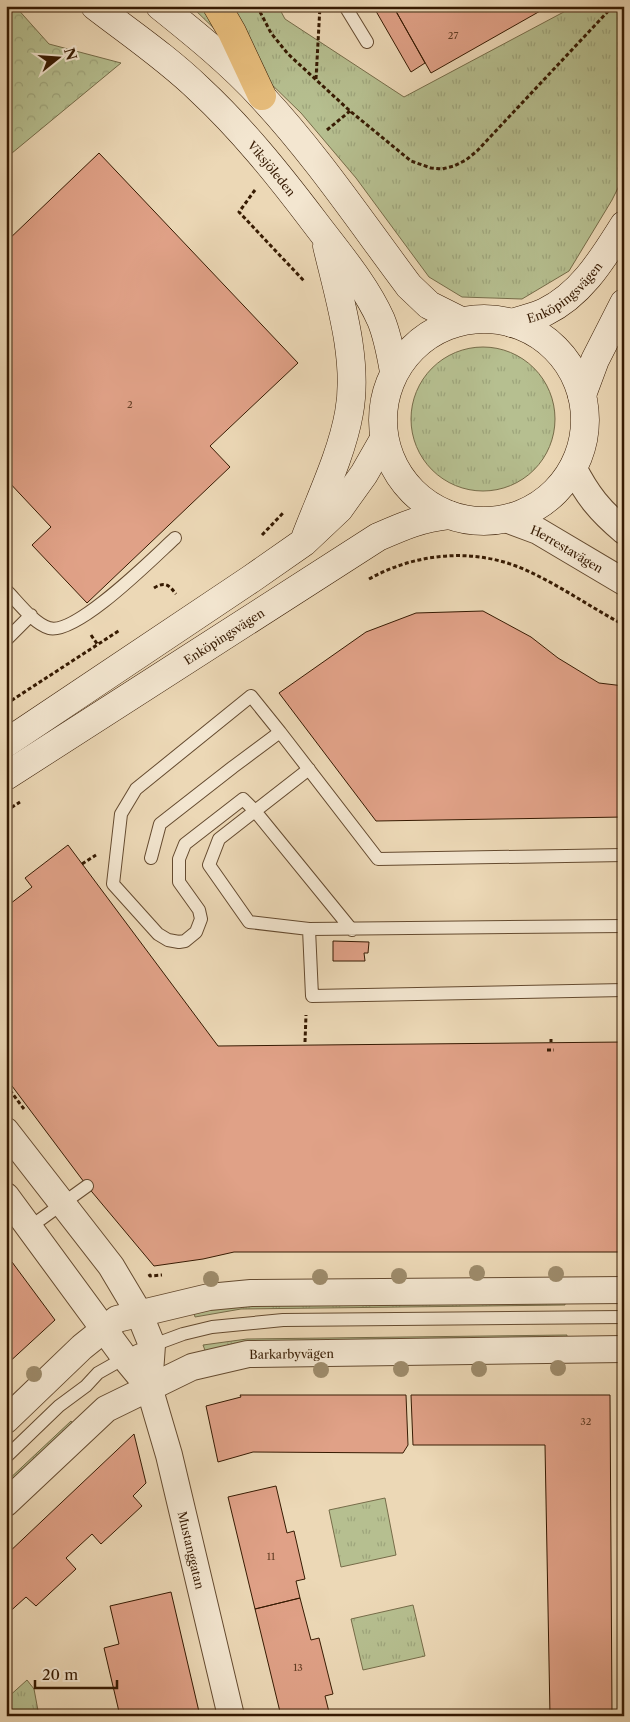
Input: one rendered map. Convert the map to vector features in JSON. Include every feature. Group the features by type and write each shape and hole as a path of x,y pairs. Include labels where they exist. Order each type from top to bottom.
{"highway":[{"path":"217,6 232,32 262,96"}],"street":[{"name":"Viksjöleden","path":"95,6 198,88 264,158 358,280 382,321 394,372"},
{"path":"160,6 195,34 262,96 306,147 408,286 429,305 461,321"},
{"name":"Enköpingsvägen","path":"512,323 544,313 568,297 589,277 624,224"},
{"path":"304,542 338,455 350,412 352,371 347,331 325,235"},
{"path":"582,395 595,360 624,302"},
{"path":"486,318 512,323 536,333 557,350 572,370 582,395 585,413 581,450 574,467 556,490 534,508 506,519 487,521 467,520 448,515 430,506 414,493 390,459 384,439 382,422 383,405 394,372 416,345 429,334 444,326 461,321 486,318"},
{"path":"6,743 304,542 339,509 364,474 384,439"},
{"path":"574,467 584,489 605,516 624,531"},
{"name":"Enköpingsvägen","path":"6,776 378,538 412,522 429,517 448,515"},
{"name":"Herrestavägen","path":"506,519 538,531 624,582"},
{"name":"Mustanggatan","path":"6,1131 111,1266 139,1313 152,1346 149,1387 171,1465 231,1716"},
{"name":"Mustanggatan","path":"6,1196 125,1358 149,1387"},
{"path":"6,1420 104,1328 117,1319 208,1297 251,1293 624,1290"},
{"name":"Barkarbyvägen","path":"6,1503 106,1409 192,1367 248,1354 624,1349"}],"lane":[{"path":"345,6 367,42"},
{"path":"6,590 39,623 50,629 60,628 80,619 98,606 176,538"},
{"path":"6,640 31,615"},
{"path":"352,930 243,799 185,844 179,859 179,882 199,910 201,919 196,932 185,940 179,942 168,940 158,934 113,884 121,814 136,789 251,696 378,859 624,855"},
{"path":"151,858 160,824 280,732"},
{"path":"309,769 219,839 209,865 249,922 309,929 352,930 624,926"},
{"path":"309,929 312,996 624,990"},
{"path":"30,1228 87,1186"},
{"path":"6,1457 59,1406 86,1386 98,1373 152,1346 183,1334 212,1327 283,1320 624,1317"}],"path":[{"path":"256,6 271,33 288,54 350,111 411,161 431,168 442,169 466,160 477,151 613,6"},
{"path":"316,80 320,6"},
{"path":"320,135 350,111"},
{"path":"254,191 239,212 305,280 308,288"},
{"path":"261,536 289,507"},
{"path":"362,583 391,568 417,560 454,555 484,558 515,566 532,574 624,625"},
{"path":"176,594 184,589"},
{"path":"6,704 126,626"},
{"path":"92,630 90,632 98,645"},
{"path":"6,811 23,800"},
{"path":"305,1042 306,1011"},
{"path":"546,1050 554,1050"}],"green space":[{"path":"6,6 15,6 49,44 121,63 6,158"},
{"path":"191,6 278,6 285,19 404,97 575,6 624,6 624,176 612,200 569,271 522,299 462,297 429,277 356,178 301,113"},
{"path":"483,347 511,352 534,368 550,391 555,419 550,447 534,470 511,486 483,491 455,486 432,470 416,447 411,419 416,391 432,368 455,352"},
{"path":"565,1299 565,1305 241,1309 195,1317 193,1309 233,1303"},
{"path":"567,1335 566,1343 206,1353 203,1345 247,1339"},
{"path":"71,1421 75,1426 6,1491 6,1482"},
{"path":"385,1498 396,1555 341,1567 329,1510"},
{"path":"413,1605 425,1656 363,1670 351,1619"},
{"path":"27,1680 34,1689 39,1716 6,1716 6,1699"}],"building":[{"path":"373,6 393,6 425,63 411,72"},
{"path":"393,6 549,6 431,73"},
{"path":"99,153 298,363 210,446 230,467 87,603 32,545 51,527 6,479 6,242"},
{"path":"483,611 531,637 558,658 599,683 624,686 624,817 376,821 279,693 366,632 416,613"},
{"path":"68,845 218,1046 624,1042 624,1252 234,1252 203,1259 154,1266 87,1186 6,1078 6,907 32,887 25,878"},
{"path":"333,941 369,942 368,953 364,953 365,961 333,961"},
{"path":"12,1262 55,1320 6,1365 6,1267"},
{"path":"240,1395 406,1395 408,1445 403,1453 253,1452 218,1462 206,1406 241,1397"},
{"path":"411,1395 610,1395 612,1716 550,1716 545,1445 413,1445"},
{"path":"134,1434 146,1483 133,1496 142,1506 101,1544 92,1534 66,1558 76,1569 36,1606 26,1597 6,1615 6,1555"},
{"path":"276,1486 287,1533 294,1531 305,1579 296,1581 300,1598 255,1609 228,1497"},
{"path":"171,1592 200,1716 120,1716 104,1648 119,1644 110,1606"},
{"path":"300,1598 311,1640 319,1638 333,1694 325,1696 330,1716 281,1716 255,1609"}]}
